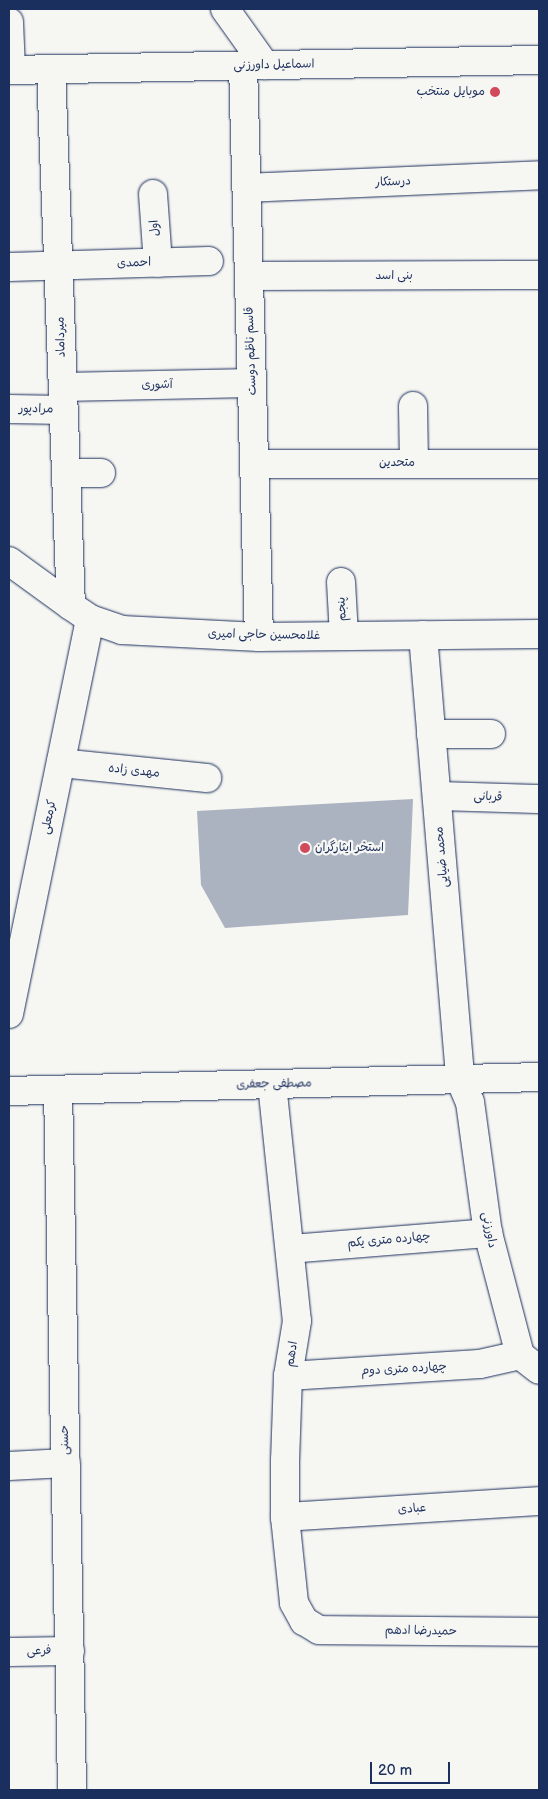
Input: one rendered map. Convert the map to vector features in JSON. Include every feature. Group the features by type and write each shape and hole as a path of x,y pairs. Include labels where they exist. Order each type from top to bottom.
{"street":[{"path":"225,9 254,65"},
{"path":"9,22 10,70"},
{"name":"اسماعیل داورزنی","path":"10,70 539,60"},
{"name":"قاسم ناظم دوست","path":"254,65 247,188 259,637"},
{"name":"میرداماد","path":"51,69 66,473 80,612"},
{"name":"درستکار","path":"247,188 539,176"},
{"name":"اول","path":"153,194 158,262"},
{"name":"احمدی","path":"9,266 209,261"},
{"name":"بنی اسد","path":"249,276 539,275"},
{"name":"آشوری","path":"63,398 252,383"},
{"name":"مرادپور","path":"9,409 63,398"},
{"path":"413,406 414,463"},
{"name":"متحدین","path":"254,464 539,464"},
{"path":"66,473 101,473"},
{"name":"غلامحسین حاجی امیری","path":"9,561 80,612 122,630 259,637 539,634"},
{"name":"پنجم","path":"341,582 344,636"},
{"name":"کرمعلی","path":"9,1014 61,763 80,612"},
{"name":"محمد ضیایی","path":"424,635 460,1079"},
{"path":"431,734 491,734"},
{"name":"مهدی زاده","path":"61,763 207,778"},
{"name":"قربانی","path":"437,796 539,799"},
{"name":"مصطفی جعفری","path":"9,1091 539,1077"},
{"name":"داورزنی","path":"460,1079 470,1102 488,1233 529,1363"},
{"name":"ادهم","path":"272,1084 297,1321 288,1376 285,1517 294,1604 304,1622"},
{"name":"حسنی","path":"58,1090 72,1790"},
{"name":"چهارده متری یکم","path":"290,1249 488,1233"},
{"name":"چهارده متری دوم","path":"288,1376 480,1364 529,1363"},
{"path":"9,1466 66,1463"},
{"name":"عبادی","path":"285,1517 539,1501"},
{"name":"حمیدرضا ادهم","path":"304,1622 319,1630 539,1632"},
{"name":"فرعی","path":"9,1652 70,1651"}],"shaded area":[{"name":"استخر ایثارگران","path":"413,799 408,915 225,928 201,885 197,811"}],"place":[{"name":"موبایل منتخب","path":"495,92"},
{"name":"استخر ایثارگران","path":"305,848"}]}
